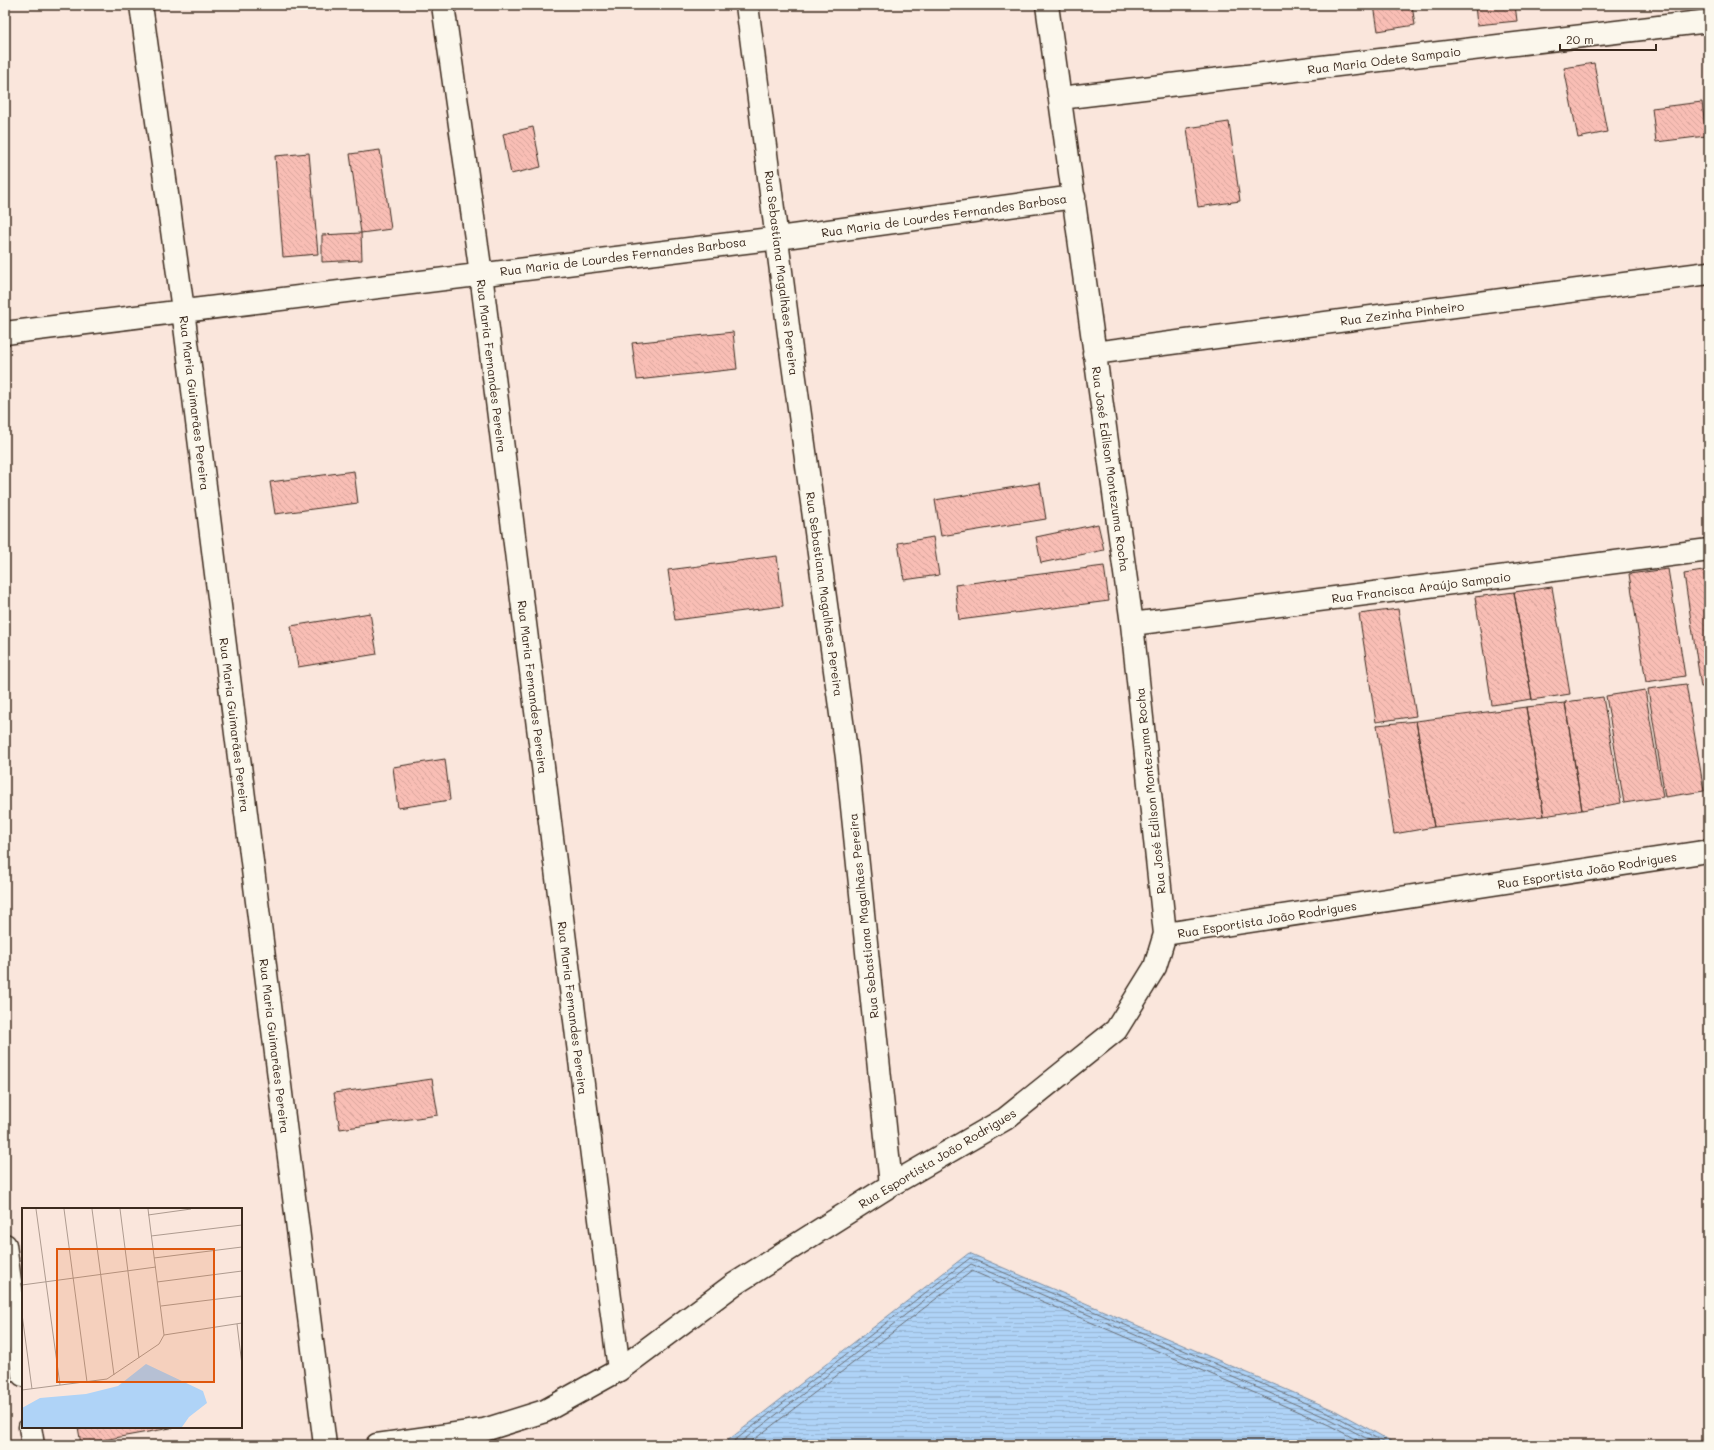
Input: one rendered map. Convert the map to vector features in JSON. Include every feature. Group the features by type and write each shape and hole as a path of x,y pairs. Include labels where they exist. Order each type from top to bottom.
{"street":[{"name":"Rua Maria Guimarães Pereira","path":"141,5 183,310 325,1445"},
{"name":"Rua Maria Fernandes Pereira","path":"443,5 480,274 619,1370"},
{"name":"Rua Sebastiana Magalhães Pereira","path":"747,5 847,758 891,1184"},
{"name":"Rua José Edilson Montezuma Rocha","path":"1047,5 1132,624 1165,934"},
{"name":"Rua Maria Odete Sampaio","path":"1060,98 1709,22"},
{"name":"Rua Maria de Lourdes Fernandes Barbosa","path":"5,333 778,238 1074,197"},
{"name":"Rua Zezinha Pinheiro","path":"1094,353 1709,273"},
{"name":"Rua Francisca Araújo Sampaio","path":"1132,624 1709,550"},
{"name":"Rua Esportista João Rodrigues","path":"377,1445 484,1430 545,1411 619,1370 733,1285 891,1184 1005,1119 1116,1030 1155,967 1165,934 1709,851"},
{"path":"5,1245 22,1368"},
{"path":"30,1428 33,1445"}],"water":[{"path":"969,1253 1336,1411 1398,1445 722,1445"}],"building":[{"path":"1374,5 1412,5 1415,25 1378,31"},
{"path":"1475,5 1515,5 1517,21 1477,25"},
{"path":"1594,63 1607,132 1578,138 1564,68"},
{"path":"1702,102 1706,136 1656,142 1652,108"},
{"path":"1229,122 1240,201 1198,207 1187,128"},
{"path":"533,127 541,167 511,174 503,134"},
{"path":"380,150 391,229 361,233 350,154"},
{"path":"309,153 318,254 283,257 275,156"},
{"path":"361,233 362,260 322,262 322,235"},
{"path":"733,332 737,369 637,380 632,343"},
{"path":"354,471 358,503 275,514 270,482"},
{"path":"1040,483 1046,519 941,536 935,500"},
{"path":"1098,524 1104,550 1041,563 1036,537"},
{"path":"933,537 939,575 904,580 898,543"},
{"path":"777,556 783,606 675,620 668,570"},
{"path":"1104,566 1109,601 959,620 955,585"},
{"path":"1668,569 1685,676 1646,682 1629,574"},
{"path":"1709,570 1709,686 1701,687 1684,574"},
{"path":"1552,587 1570,694 1532,700 1514,592"},
{"path":"1514,592 1532,699 1492,705 1475,597"},
{"path":"1398,609 1416,716 1376,722 1359,614"},
{"path":"370,613 377,654 298,667 291,626"},
{"path":"1686,684 1704,791 1665,797 1648,689"},
{"path":"1645,690 1663,797 1624,803 1606,696"},
{"path":"1603,697 1621,803 1582,810 1565,702"},
{"path":"1565,703 1582,810 1544,816 1526,707"},
{"path":"1526,707 1544,816 1434,827 1416,721"},
{"path":"1416,721 1434,827 1394,834 1377,725"},
{"path":"445,759 450,800 398,808 393,767"},
{"path":"432,1079 438,1115 340,1129 334,1093"},
{"path":"78,1428 170,1428 81,1444"}]}
